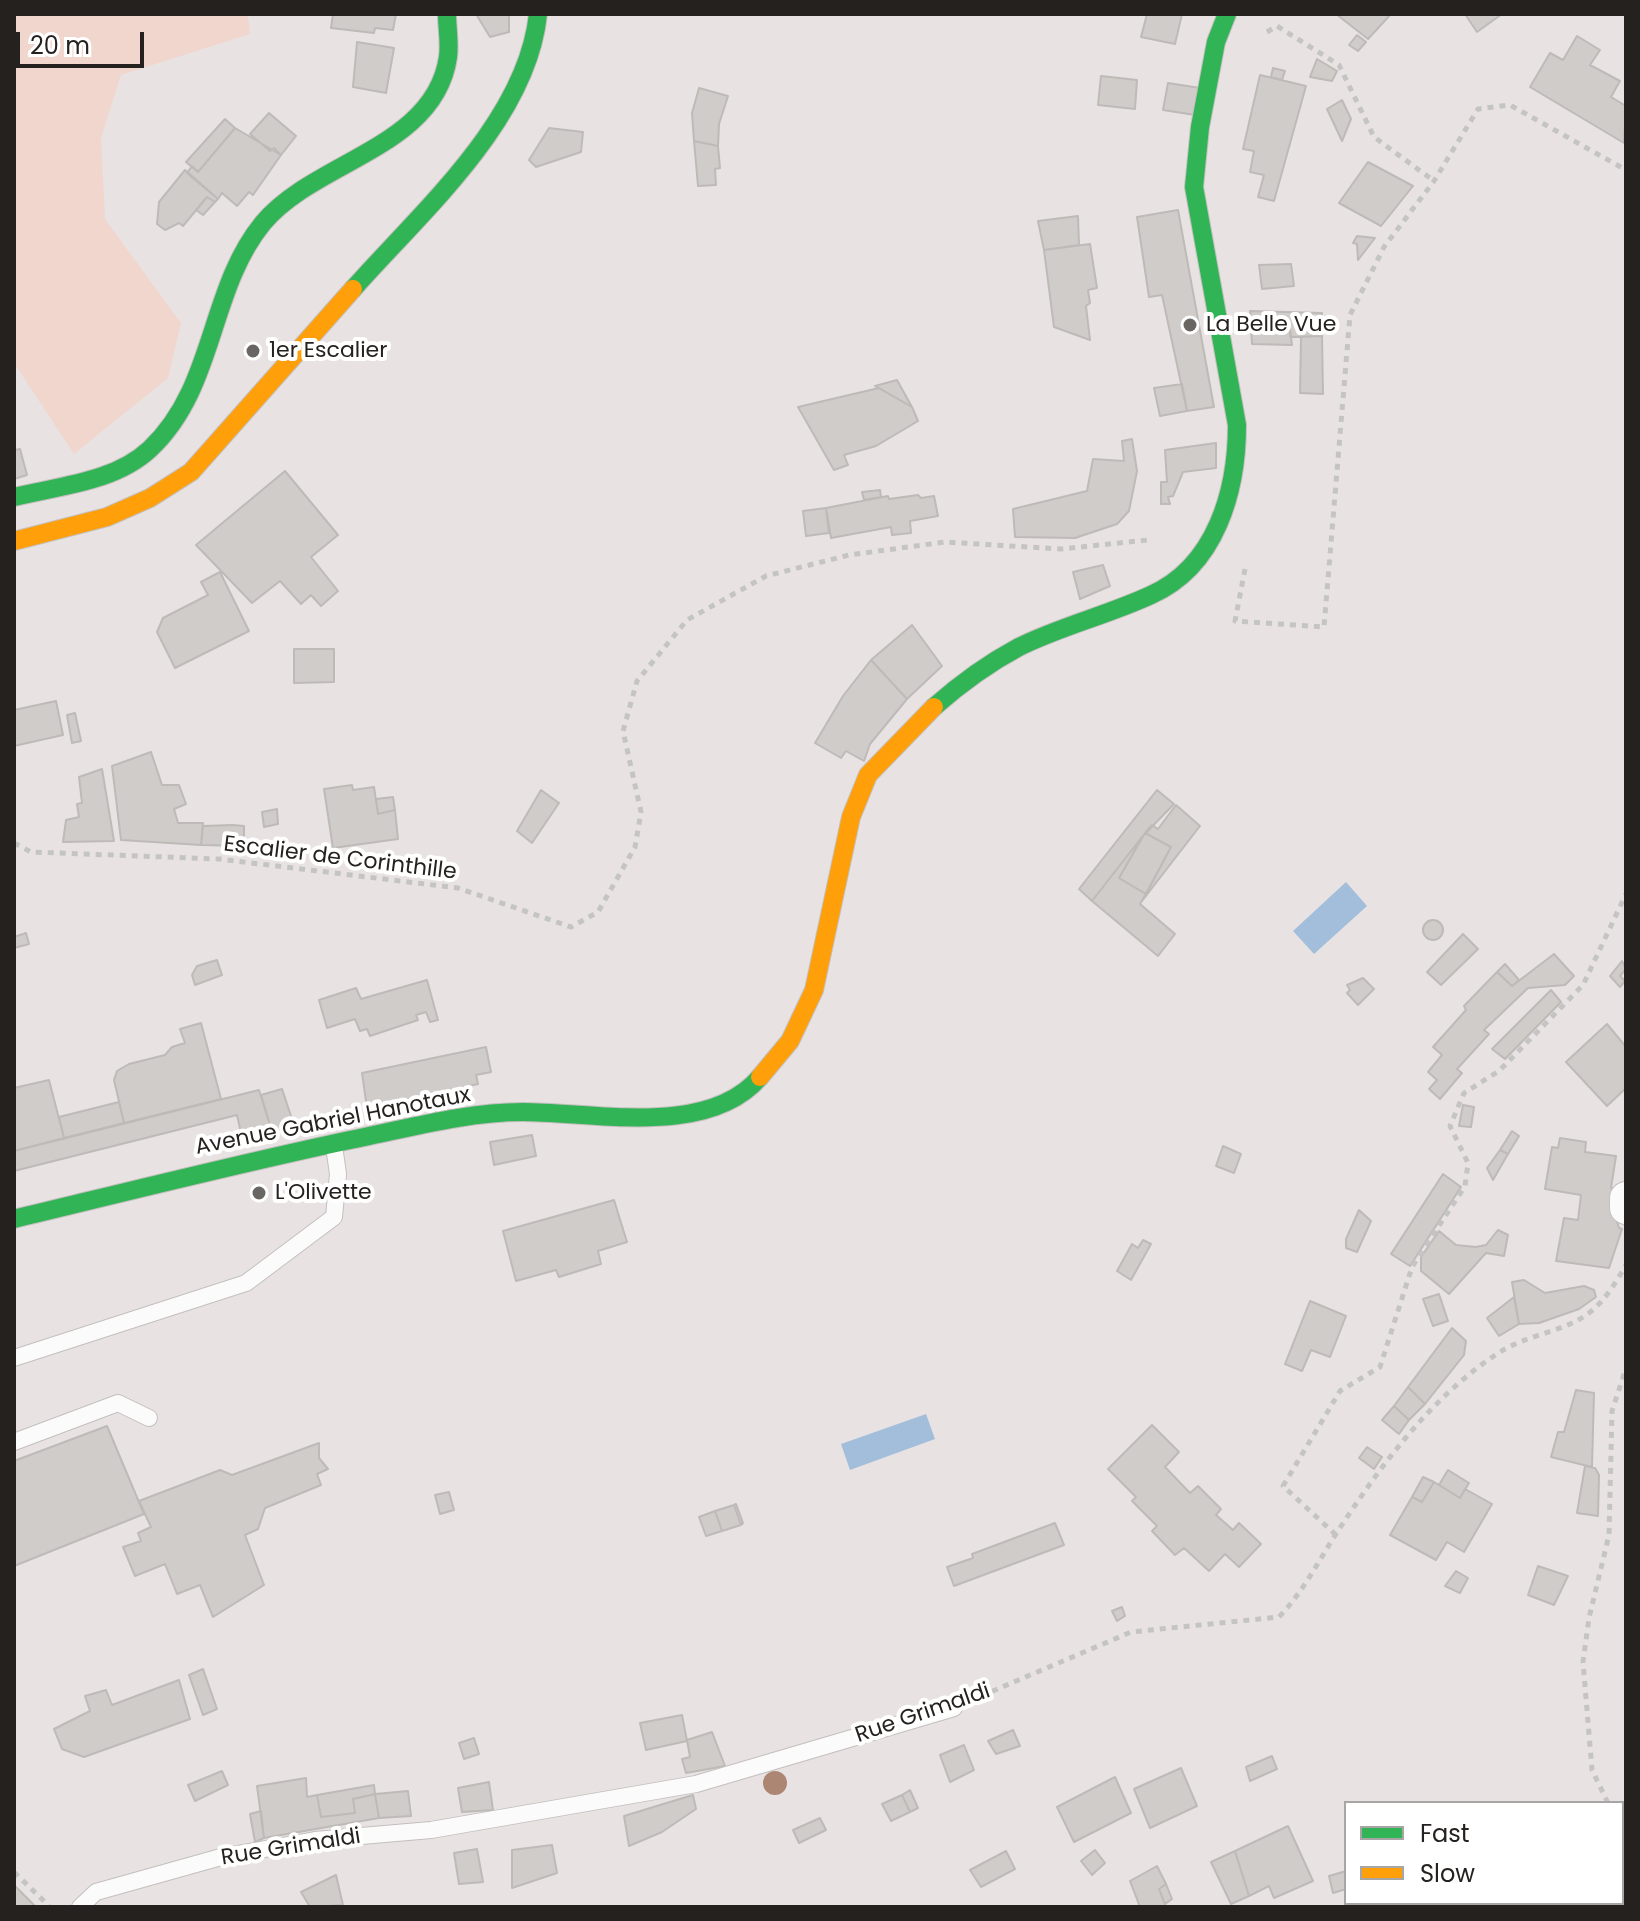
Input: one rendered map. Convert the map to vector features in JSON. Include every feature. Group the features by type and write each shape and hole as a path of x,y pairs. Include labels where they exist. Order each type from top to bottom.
{"main road":[{"path":"14,497 119,470 147,452 169,430 190,402 202,375 229,274 266,218 313,182 401,130 430,105 444,82 451,51 447,14"},
{"path":"14,541 101,520 158,498 191,472 491,133 519,85 537,33 538,14"},
{"name":"Avenue Gabriel Hanotaux","path":"14,1219 247,1162 448,1120 520,1112 682,1117 718,1106 754,1084 790,1041 814,990 851,817 868,775 910,729 970,678 1020,647 1154,594 1187,570 1214,536 1237,464 1237,425 1194,187 1200,127 1216,42 1227,14"}],"street":[{"path":"1626,1198 1626,1208"}],"lane":[{"path":"14,1358 246,1283 334,1217 338,1174 334,1146"},
{"path":"14,1442 118,1403 149,1418"},
{"name":"Rue Grimaldi","path":"80,1907 96,1892 221,1857 315,1840 431,1830 696,1784 954,1708"}],"path":[{"path":"1263,33 1277,26 1339,65 1374,137 1434,181"},
{"path":"1246,565 1235,621 1324,627 1350,315 1384,247 1434,181 1478,109 1510,105 1626,170"},
{"name":"Escalier de Corinthille","path":"14,843 31,852 219,859 458,888 571,927 598,912 635,847 641,812 623,731 637,681 687,620 766,576 849,555 945,542 1061,549 1144,542 1153,536"},
{"path":"1336,1535 1283,1486 1340,1391 1380,1367 1412,1267 1465,1186 1468,1163 1450,1126 1464,1093 1499,1071 1583,985 1626,894"},
{"name":"Rue Grimaldi","path":"954,1708 1131,1632 1279,1617 1295,1600 1336,1535 1405,1439 1466,1378 1502,1350 1588,1315 1624,1274 1626,1265"},
{"path":"1607,1801 1592,1770 1583,1662 1589,1618 1609,1535 1612,1411 1626,1368"},
{"path":"14,1872 50,1907"}],"shaded area":[{"path":"14,14 248,14 250,34 121,75 101,138 105,219 181,323 168,378 74,454 14,363"}],"water":[{"path":"1346,882 1367,906 1314,954 1293,931"},
{"path":"926,1414 935,1439 850,1470 841,1444"}],"building":[{"path":"333,14 396,14 393,30 375,28 374,33 331,28"},
{"path":"476,14 509,14 509,32 490,37"},
{"path":"1147,14 1182,14 1175,44 1141,37"},
{"path":"1336,14 1391,14 1368,39"},
{"path":"1465,14 1502,14 1477,32"},
{"path":"1357,35 1366,42 1358,51 1349,45"},
{"path":"1577,36 1600,50 1590,65 1620,81 1611,97 1626,106 1624,143 1530,87 1550,53 1563,60"},
{"path":"357,42 394,48 386,93 353,87"},
{"path":"1317,59 1337,71 1332,81 1310,77"},
{"path":"1273,68 1285,71 1282,80 1271,77"},
{"path":"1260,75 1306,86 1274,201 1258,197 1264,175 1250,172 1254,151 1243,149"},
{"path":"1101,76 1137,80 1135,109 1098,105"},
{"path":"1168,83 1200,88 1195,115 1163,110"},
{"path":"699,88 728,96 719,124 718,146 694,141 692,113"},
{"path":"1342,100 1351,119 1342,141 1327,109"},
{"path":"269,113 296,136 281,155 274,148 270,151 250,134"},
{"path":"225,119 235,128 198,172 186,162"},
{"path":"235,128 281,155 253,195 249,192 237,206 222,193 218,199 187,173 192,166 198,172"},
{"path":"549,128 583,132 581,152 536,167 529,160"},
{"path":"694,141 718,146 720,168 715,169 716,185 698,186"},
{"path":"1368,162 1413,186 1381,226 1339,203"},
{"path":"185,170 218,199 215,202 207,197 183,226 179,223 165,230 157,224 159,202"},
{"path":"207,197 215,202 203,215 196,210"},
{"path":"1178,210 1214,407 1187,411 1162,295 1149,297 1137,217"},
{"path":"1078,216 1079,245 1044,250 1038,221"},
{"path":"1357,236 1375,238 1358,260 1357,244 1353,243"},
{"path":"1090,244 1097,288 1088,290 1090,303 1086,306 1090,340 1054,327 1044,250"},
{"path":"1291,264 1294,286 1262,289 1259,265"},
{"path":"1250,311 1322,313 1322,336 1293,337 1290,336 1290,329 1251,328"},
{"path":"1251,328 1290,329 1292,345 1252,344"},
{"path":"1322,336 1323,394 1300,393 1301,337"},
{"path":"897,380 912,407 875,386"},
{"path":"1182,384 1187,411 1160,416 1154,388"},
{"path":"879,388 912,407 918,421 876,446 844,455 848,465 834,470 798,407"},
{"path":"1132,439 1137,471 1129,511 1117,524 1075,538 1015,537 1013,509 1087,491 1093,459 1124,461 1122,441"},
{"path":"1216,443 1216,468 1183,472 1173,496 1168,497 1170,504 1161,504 1161,482 1167,482 1165,450"},
{"path":"20,449 27,475 14,479 14,450"},
{"path":"285,471 338,535 311,557 338,591 321,606 311,595 301,604 280,581 252,603 196,545"},
{"path":"880,490 881,497 864,500 862,492"},
{"path":"918,495 921,498 934,496 938,516 910,521 911,533 892,535 891,527 831,538 826,508 888,496 889,499"},
{"path":"826,508 829,533 806,536 803,511"},
{"path":"1103,565 1110,586 1080,599 1073,572"},
{"path":"220,572 249,631 175,668 157,632 163,618 208,595 201,582"},
{"path":"912,625 942,666 907,699 871,660"},
{"path":"294,649 334,649 334,682 294,683"},
{"path":"871,660 907,699 870,744 864,761 846,751 841,758 815,743 843,696"},
{"path":"56,701 63,735 14,746 14,710"},
{"path":"75,713 81,741 72,743 67,715"},
{"path":"151,752 162,785 179,785 186,804 174,809 178,823 203,823 201,845 121,840 112,766"},
{"path":"102,769 114,841 63,842 66,820 79,817 77,804 82,803 79,777"},
{"path":"352,785 353,790 374,787 378,814 395,810 398,839 333,848 324,789"},
{"path":"541,790 559,803 532,843 517,831"},
{"path":"1157,790 1174,804 1142,837 1092,901 1079,889"},
{"path":"393,797 395,810 378,814 376,799"},
{"path":"1176,805 1200,826 1142,901 1171,847 1145,833 1152,825 1158,829"},
{"path":"277,809 278,824 264,827 262,812"},
{"path":"203,826 244,826 244,846 201,845"},
{"path":"1145,833 1171,847 1146,894 1119,878"},
{"path":"1142,837 1119,878 1146,894 1140,904 1175,934 1158,956 1092,901"},
{"path":"1433,920 1440,923 1443,930 1440,937 1433,940 1426,937 1423,930 1426,923"},
{"path":"26,933 29,944 14,948 14,937"},
{"path":"1463,934 1478,949 1441,985 1427,972"},
{"path":"1554,954 1574,976 1565,985 1528,988 1484,1030 1489,1034 1457,1069 1462,1073 1440,1099 1429,1089 1437,1080 1428,1072 1442,1055 1433,1047 1466,1010 1464,1006 1497,972 1512,986"},
{"path":"217,960 222,975 195,985 192,975 197,966"},
{"path":"1622,961 1626,969 1620,976 1625,981 1620,987 1610,976"},
{"path":"1505,964 1519,980 1512,986 1497,972"},
{"path":"1363,978 1374,989 1358,1005 1347,993 1350,990 1347,985"},
{"path":"427,980 438,1020 430,1022 426,1012 416,1015 418,1020 370,1036 367,1029 360,1031 355,1019 327,1028 319,1000 356,988 361,999"},
{"path":"1551,990 1561,1002 1505,1059 1492,1049"},
{"path":"201,1023 221,1099 124,1123 114,1080 117,1071 129,1064 165,1055 172,1047 185,1043 180,1029"},
{"path":"1607,1024 1626,1047 1626,1088 1607,1106 1566,1062"},
{"path":"486,1047 491,1072 476,1075 478,1084 367,1108 362,1073"},
{"path":"49,1080 64,1138 14,1151 14,1088"},
{"path":"282,1089 294,1125 272,1132 261,1095"},
{"path":"259,1090 270,1125 241,1133 237,1115 14,1171 14,1151"},
{"path":"119,1102 124,1123 64,1138 59,1117"},
{"path":"1463,1105 1474,1107 1471,1127 1459,1126"},
{"path":"1512,1131 1519,1136 1508,1154 1500,1150"},
{"path":"532,1135 536,1156 494,1165 490,1142"},
{"path":"1560,1138 1586,1142 1585,1152 1616,1156 1611,1188 1622,1191 1616,1218 1622,1229 1609,1268 1556,1261 1564,1218 1578,1220 1581,1195 1545,1189 1552,1147 1558,1148"},
{"path":"1223,1146 1241,1154 1234,1173 1216,1166"},
{"path":"1500,1150 1508,1154 1493,1180 1487,1168"},
{"path":"1443,1174 1461,1187 1410,1266 1391,1254"},
{"path":"614,1200 627,1242 598,1251 601,1264 559,1277 556,1270 516,1281 503,1231"},
{"path":"1359,1210 1371,1221 1357,1252 1346,1248 1346,1239"},
{"path":"1498,1230 1508,1235 1504,1256 1486,1253 1449,1294 1421,1271 1421,1257 1439,1231 1456,1245 1476,1247 1486,1245"},
{"path":"1143,1240 1151,1244 1131,1280 1117,1271 1132,1244 1138,1248"},
{"path":"1524,1280 1545,1293 1584,1286 1594,1290 1596,1297 1579,1309 1539,1323 1519,1324 1512,1282"},
{"path":"1439,1294 1448,1321 1433,1326 1423,1299"},
{"path":"1514,1297 1519,1324 1499,1336 1487,1318"},
{"path":"1310,1301 1346,1316 1330,1357 1311,1350 1302,1371 1285,1364"},
{"path":"1452,1328 1466,1341 1464,1355 1425,1404 1408,1387"},
{"path":"1408,1387 1425,1404 1409,1420 1394,1406"},
{"path":"1576,1390 1594,1393 1592,1467 1551,1457 1558,1432 1564,1432"},
{"path":"1394,1406 1409,1420 1399,1434 1382,1420"},
{"path":"1152,1425 1179,1452 1165,1467 1190,1493 1198,1486 1221,1509 1216,1515 1233,1530 1239,1523 1261,1544 1239,1567 1225,1554 1209,1571 1184,1548 1175,1555 1152,1531 1157,1526 1132,1501 1136,1497 1108,1469"},
{"path":"107,1426 144,1514 14,1566 14,1461"},
{"path":"319,1443 319,1458 328,1469 317,1474 321,1485 265,1508 258,1529 245,1535 264,1585 213,1617 200,1585 177,1594 165,1564 135,1576 123,1547 141,1541 138,1533 151,1527 139,1501 220,1470 232,1475"},
{"path":"1367,1447 1382,1457 1374,1469 1359,1458"},
{"path":"1585,1466 1595,1468 1599,1475 1598,1516 1577,1513"},
{"path":"1448,1470 1469,1483 1460,1498 1439,1485"},
{"path":"1423,1477 1434,1482 1422,1502 1412,1497"},
{"path":"1434,1482 1460,1498 1465,1489 1492,1504 1464,1552 1447,1542 1436,1560 1390,1535 1412,1497 1422,1502"},
{"path":"449,1492 454,1510 440,1514 435,1495"},
{"path":"734,1505 743,1523 741,1525"},
{"path":"734,1505 741,1525 722,1531 715,1511"},
{"path":"715,1511 722,1531 706,1536 699,1517"},
{"path":"1055,1523 1064,1545 954,1586 947,1567 973,1558 972,1554"},
{"path":"1538,1566 1568,1576 1554,1605 1528,1595"},
{"path":"1456,1571 1468,1578 1460,1593 1445,1586"},
{"path":"1122,1607 1125,1616 1117,1621 1112,1611"},
{"path":"203,1669 217,1709 203,1715 189,1675"},
{"path":"179,1680 190,1719 84,1757 62,1749 54,1729 90,1711 85,1696 106,1690 112,1705"},
{"path":"682,1715 687,1741 646,1750 640,1723"},
{"path":"1013,1730 1020,1746 996,1754 988,1741"},
{"path":"712,1732 725,1766 686,1773 682,1759 690,1757 687,1740"},
{"path":"474,1738 479,1754 464,1759 459,1743"},
{"path":"964,1745 974,1770 950,1782 940,1755"},
{"path":"1272,1756 1277,1769 1250,1781 1246,1767"},
{"path":"1181,1768 1197,1806 1150,1828 1134,1789"},
{"path":"222,1771 228,1785 195,1801 188,1785"},
{"path":"1115,1777 1131,1813 1074,1842 1057,1807"},
{"path":"306,1778 307,1797 317,1795 321,1817 355,1813 353,1799 375,1794 379,1818 264,1838 257,1786"},
{"path":"489,1782 493,1810 462,1812 458,1788"},
{"path":"374,1785 375,1794 353,1799 355,1813 321,1817 317,1795"},
{"path":"910,1790 918,1808 910,1812 902,1795"},
{"path":"408,1791 411,1816 379,1818 375,1794"},
{"path":"693,1795 696,1809 662,1832 629,1846 624,1816"},
{"path":"902,1795 910,1812 891,1821 882,1804"},
{"path":"261,1811 264,1838 255,1842 250,1814"},
{"path":"820,1818 826,1830 799,1843 793,1830"},
{"path":"1288,1826 1313,1881 1274,1898 1269,1886 1249,1896 1235,1851"},
{"path":"552,1845 557,1873 512,1888 512,1850"},
{"path":"477,1849 483,1882 459,1884 454,1853"},
{"path":"1095,1850 1105,1863 1092,1875 1081,1861"},
{"path":"1006,1851 1015,1869 981,1887 970,1870"},
{"path":"1235,1851 1249,1896 1231,1904 1211,1862"},
{"path":"1157,1866 1166,1884 1159,1889 1166,1907 1140,1907 1130,1881"},
{"path":"1344,1872 1344,1890 1333,1893 1329,1876"},
{"path":"336,1875 343,1905 310,1907 301,1892"},
{"path":"1166,1884 1172,1899 1165,1904 1159,1889"},
{"path":"15,1886 36,1907 14,1907"}],"traffic: fast":[{"path":"14,497 103,476 136,460 150,449 172,424 188,397 231,278 245,249 263,223 285,202 370,151 421,113 438,88 448,57 447,14"},
{"path":"353,289 439,196 493,128 514,91 530,53 538,14"},
{"path":"934,707 975,674 1019,647 1135,602 1173,582 1207,546 1218,524 1233,475 1237,425 1194,187 1200,127 1216,42 1227,14"},
{"path":"14,1219 266,1159 458,1118 523,1112 615,1117 681,1115 711,1108 738,1096 760,1077"}],"traffic: slow":[{"path":"14,541 107,517 150,498 191,472 353,289"},
{"path":"760,1077 790,1041 814,990 851,817 868,775 934,707"}],"place":[{"name":"La Belle Vue","path":"1190,325"},
{"name":"1er Escalier","path":"253,351"},
{"name":"L'Olivette","path":"259,1193"}]}
